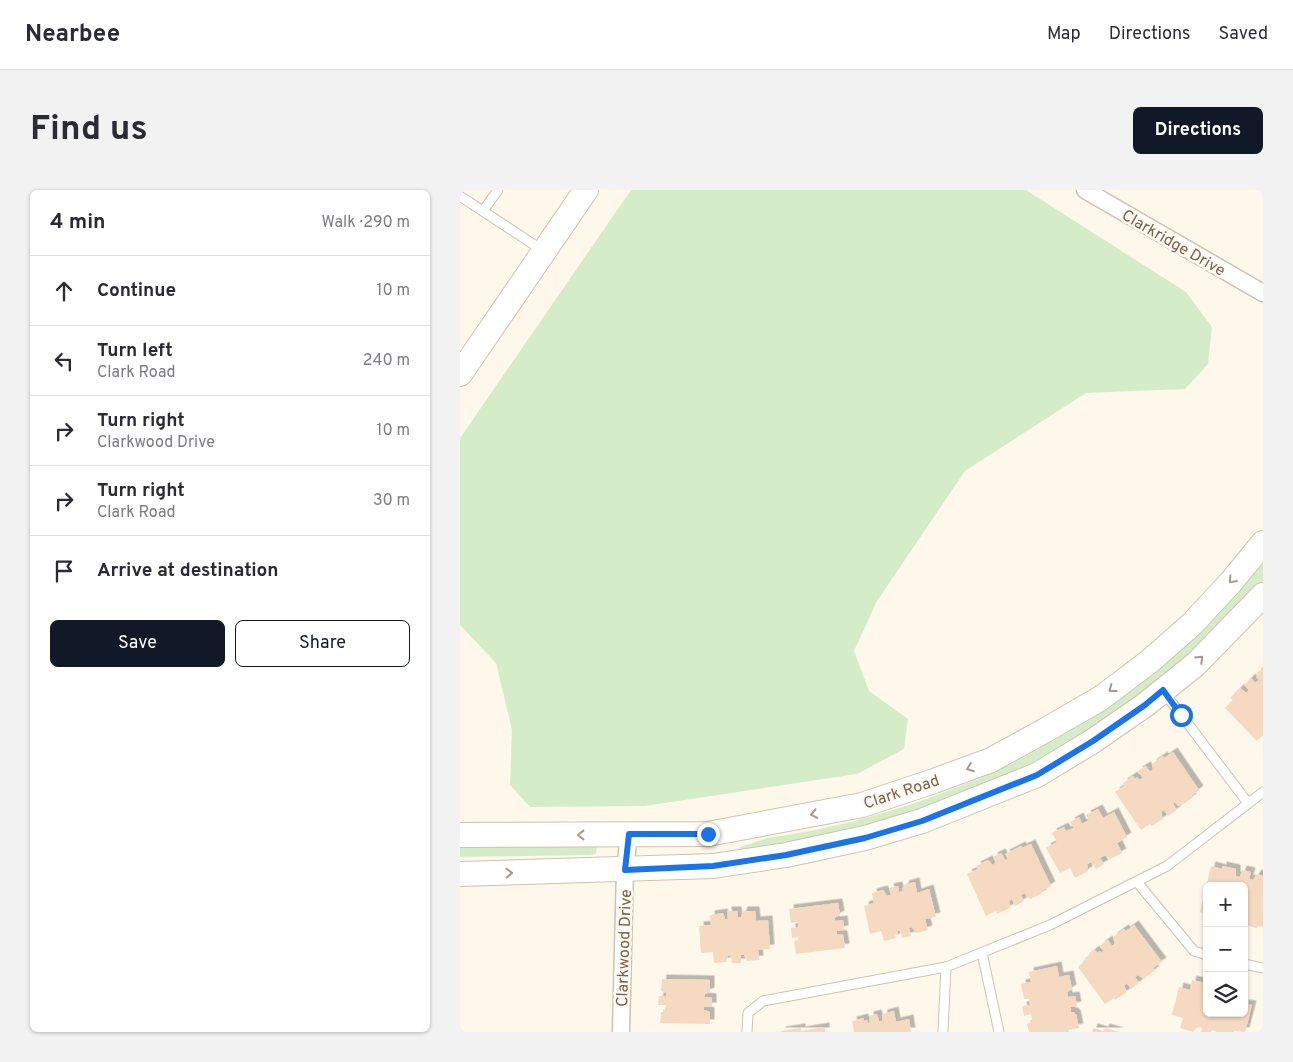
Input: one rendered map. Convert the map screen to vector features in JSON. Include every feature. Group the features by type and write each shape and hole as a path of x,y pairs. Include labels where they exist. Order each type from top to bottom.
{"main road":[{"path":"460,374 586,190"},
{"name":"Clark Road","path":"460,835 708,834 862,805 934,782 990,760 1101,698 1150,661 1192,624 1231,582 1263,543"},
{"name":"Clark Road","path":"460,874 713,866 786,855 865,838 922,821 1037,775 1093,741 1145,705 1196,664 1263,595"}],"street":[{"name":"Clarkridge Drive","path":"1085,190 1263,293"},
{"name":"Clarkwood Drive","path":"621,1032 625,870 629,834"}],"lane":[{"path":"483,212 498,190"},
{"path":"460,196 544,252"},
{"path":"1163,690 1248,803"},
{"path":"747,1032 748,1013 763,1001 946,968 1050,925 1168,866 1263,792"},
{"path":"1136,882 1194,952 1203,954"},
{"path":"982,953 999,1032"},
{"path":"1248,965 1263,968"},
{"path":"943,1032 946,968"}],"green space":[{"path":"631,190 1026,190 1186,292 1212,327 1208,364 1185,389 1086,393 965,471 877,601 854,651 869,691 908,719 904,749 857,774 645,806 530,807 510,785 512,730 496,663 460,625 460,438"},
{"path":"1263,564 1263,580 1192,653 1124,708 1054,752 1008,776 868,829 741,852 740,847 768,838 851,822 910,805 976,780 1041,748 1106,708 1228,602"},
{"path":"460,843 597,846 596,854 589,855 460,857"}],"building":[{"path":"1263,668 1263,735 1257,741 1225,708 1233,700 1230,698 1240,688 1246,693 1249,690 1244,685 1251,678 1255,683 1259,680 1256,674"},
{"path":"1173,752 1199,790 1191,796 1192,798 1180,806 1175,802 1173,804 1177,810 1168,816 1164,810 1161,812 1163,819 1141,830 1115,792 1133,776 1139,780 1143,778 1138,771 1146,766 1150,772 1153,769 1152,764"},
{"path":"1098,809 1103,818 1114,812 1127,837 1117,843 1122,853 1110,859 1105,855 1100,858 1104,864 1096,869 1092,862 1087,864 1088,871 1075,878 1070,868 1060,873 1046,848 1057,842 1052,833 1064,827 1066,831 1074,828 1070,822 1079,817 1082,824 1089,820 1086,815"},
{"path":"1031,844 1051,886 1041,891 1042,894 1030,899 1029,897 1027,898 1025,893 1021,895 1024,901 1015,906 1012,899 1009,901 1010,908 997,914 996,911 986,916 967,874 978,869 976,866 988,860 993,865 996,863 993,857 1001,853 1005,860 1008,859 1005,854 1021,846 1022,848"},
{"path":"1211,866 1222,869 1222,866 1236,869 1236,876 1240,877 1242,870 1251,872 1249,879 1253,880 1257,874 1263,876 1263,927 1248,926 1248,882 1207,882"},
{"path":"915,882 917,893 929,889 936,917 925,919 928,930 916,933 912,927 909,928 911,936 902,938 900,931 897,931 898,935 895,935 896,938 884,941 881,931 870,934 864,906 874,903 872,893 883,890 887,896 891,895 889,888 898,886 899,892 903,891 904,885"},
{"path":"1203,899 1203,913 1200,912"},
{"path":"838,903 840,915 834,918 835,921 843,920 844,930 837,931 837,934 843,935 845,948 796,954 794,941 800,940 799,937 792,938 791,928 798,927 798,922 791,923 789,909"},
{"path":"727,911 737,911 738,918 741,917 743,911 755,911 756,921 768,920 770,949 758,950 759,960 747,961 744,955 741,955 741,963 732,963 731,956 728,956 726,962 714,963 713,952 701,953 699,926 711,925 710,915 723,913 725,919 728,919"},
{"path":"1134,925 1162,962 1153,968 1155,970 1144,979 1138,975 1135,977 1139,983 1131,989 1127,983 1124,986 1127,992 1105,1004 1078,967 1095,950 1097,953 1104,951 1100,946 1108,940 1112,946 1115,944 1113,937"},
{"path":"1057,966 1059,977 1069,975 1072,989 1067,992 1068,997 1075,996 1077,1006 1070,1007 1071,1012 1076,1014 1079,1028 1068,1030 1069,1032 1029,1032 1027,1024 1032,1020 1031,1014 1024,1016 1022,1006 1030,1005 1029,999 1024,999 1021,984 1031,982 1029,972"},
{"path":"662,979 710,980 710,992 705,994 704,997 712,998 712,1007 704,1007 704,1010 710,1012 710,1024 660,1023 661,1012 663,1012 663,1009 666,1009 666,1005 658,1005 659,996 666,996 666,993 661,991"},
{"path":"1192,980 1203,983 1203,1017 1248,1017 1248,1004 1252,1005 1245,1032 1217,1032 1212,1030 1211,1032 1201,1032 1202,1028 1197,1027 1193,1032 1180,1028 1183,1018 1172,1015 1179,987 1190,990"},
{"path":"894,1011 896,1022 909,1019 911,1032 854,1032 852,1021 864,1018 864,1021 867,1020 870,1023 869,1016 877,1014 879,1021 882,1021 883,1014"},
{"path":"825,1027 825,1032 781,1032 801,1028 801,1031"},
{"path":"1093,1028 1104,1031 1105,1028 1120,1032 1092,1032"}],"route":[{"path":"708,834 629,834 625,870 713,866 786,855 865,838 922,821 1037,775 1093,741 1145,705 1163,690 1181,715"}]}
